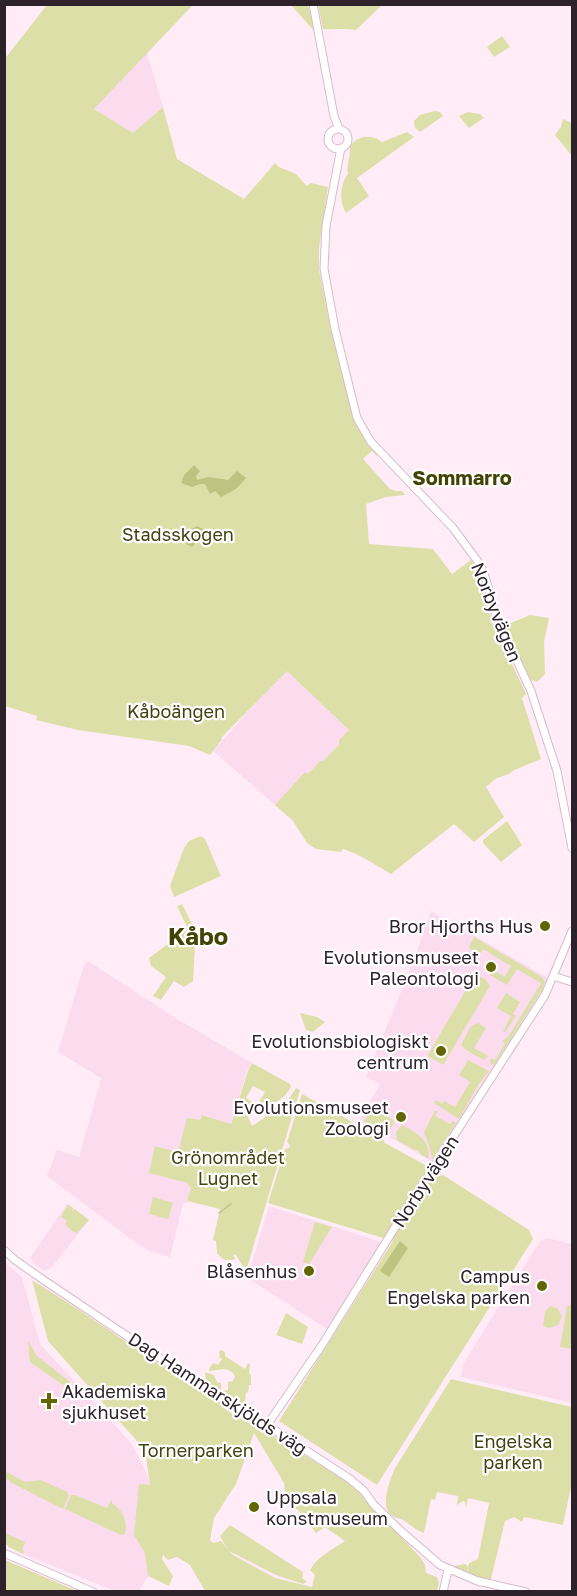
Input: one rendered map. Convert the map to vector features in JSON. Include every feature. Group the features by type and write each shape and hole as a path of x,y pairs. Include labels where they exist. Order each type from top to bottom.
{"street":[{"path":"313,4 336,129 328,139 329,143 338,148 347,143 348,137 343,130 336,129"},
{"name":"Norbyvägen","path":"338,148 324,248 324,269 335,329 357,418 371,442 453,528 479,562 488,584 500,628 531,691 562,788 573,849"},
{"name":"Norbyvägen","path":"267,1425 322,1345 545,994 573,932"},
{"path":"553,976 573,982"},
{"name":"Dag Hammarskjölds väg","path":"4,1250 45,1281 204,1388 267,1425 350,1479 433,1564 448,1572"},
{"path":"7,1553 93,1592"},
{"path":"443,1592 448,1572 468,1580 526,1592"}],"shaded area":[{"path":"147,53 163,107 133,133 94,109"},
{"path":"194,465 200,471 196,476 197,480 208,477 228,480 237,471 246,478 236,489 221,497 215,491 210,494 205,484 192,487 181,483 184,475"},
{"path":"197,526 207,531 192,547 186,544 183,534"},
{"path":"286,669 349,730 339,745 281,810 213,751"},
{"name":"Evolutionsbiologiskt centrum","path":"431,911 548,978 542,993 435,1160 431,1161 360,1120 380,1084 366,1077 414,960"},
{"path":"88,961 174,1017 252,1063 247,1071 231,1124 203,1115 178,1153 156,1146 150,1173 187,1183 191,1188 187,1203 183,1203 170,1257 149,1251 139,1245 47,1176 57,1150 79,1157 101,1078 58,1052 84,965"},
{"path":"67,1204 89,1220 52,1267 45,1271 31,1262 33,1260 30,1258"},
{"name":"Blåsenhus","path":"269,1206 384,1243 330,1331 249,1279"},
{"name":"Campus Engelska parken","path":"548,1238 572,1244 572,1403 461,1377 463,1364 540,1241"},
{"path":"400,1241 408,1248 389,1277 380,1271"},
{"name":"Akademiska sjukhuset","path":"4,1262 22,1277 40,1344 131,1443 144,1468 151,1486 148,1576 139,1591 115,1591 26,1555 5,1543"}],"green space":[{"path":"318,4 382,5 356,30 323,29"},
{"name":"Stadsskogen","path":"47,5 193,5 94,109 133,133 163,107 177,159 244,199 275,163 296,174 307,186 311,183 328,187 319,248 319,270 331,330 354,416 359,428 378,454 377,456 372,451 363,459 390,489 402,491 405,495 386,497 366,504 369,544 433,549 452,574 471,560 481,581 495,627 526,694 522,698 541,759 497,778 486,787 504,817 474,842 454,824 391,874 349,851 316,849 307,843 293,821 275,805 305,772 308,774 339,745 339,740 349,730 287,671 221,738 210,755 189,746 78,730 36,720 37,716 5,706 5,56"},
{"path":"291,5 308,5 315,32"},
{"path":"502,36 510,47 494,57 487,47"},
{"path":"440,112 443,116 420,132 415,128 414,121 420,115"},
{"path":"468,112 480,114 484,118 469,128 459,116"},
{"path":"563,119 572,123 572,156 555,135"},
{"path":"407,132 414,137 357,178 369,196 346,213 341,193 348,174 350,146 353,142 365,137 382,142"},
{"path":"530,615 549,618 544,642 545,674 537,682 531,680 504,626"},
{"path":"507,821 522,845 501,862 483,843 483,840"},
{"path":"201,836 205,839 221,876 174,897 170,886 184,848 189,841"},
{"path":"182,904 193,926 196,926 193,981 184,987 174,981 161,1000 153,996 166,977 151,966 149,958 188,929 177,906"},
{"path":"474,937 542,977 545,982 494,1065 491,1064 491,1058 495,1060 505,1043 502,1041 508,1037 541,983 517,969 507,985 490,975 492,969 505,977 511,966 483,949 479,955 470,949"},
{"path":"477,976 485,979 490,986 443,1065 428,1056 429,1053 473,978"},
{"path":"506,993 520,1002 513,1014 516,1016 503,1032 511,1016 497,1008"},
{"path":"300,1013 317,1017 325,1022 313,1032 306,1030"},
{"path":"478,1023 486,1028 474,1048 488,1056 484,1060 461,1045 471,1026"},
{"path":"468,1060 489,1071 459,1119 434,1103 436,1100 442,1104 444,1101 455,1107 470,1082 459,1075"},
{"name":"Grönområdet Lugnet","path":"252,1063 290,1084 291,1087 282,1098 274,1103 264,1103 259,1102 265,1092 253,1086 246,1098 254,1103 245,1110 252,1126 264,1118 271,1109 286,1103 296,1088 300,1090 246,1271 236,1255 233,1254 235,1259 228,1260 223,1259 217,1253 216,1241 213,1240 220,1209 187,1201 191,1188 187,1183 149,1173 155,1146 178,1152 187,1118 200,1120 202,1115 231,1124"},
{"path":"302,1094 329,1109 329,1112 335,1112 425,1165 425,1171 433,1177 443,1175 529,1230 533,1239 377,1485 279,1421 393,1241 268,1203 285,1149 290,1145 287,1142"},
{"path":"373,1107 393,1120 394,1123 390,1129 380,1131 364,1121"},
{"path":"435,1111 438,1111 435,1116 450,1124 453,1121 456,1123 432,1160 424,1132"},
{"path":"402,1125 425,1142 429,1152 428,1158 421,1155 418,1150 397,1140 396,1132"},
{"path":"153,1197 173,1203 168,1219 149,1214"},
{"path":"68,1204 73,1211 75,1209 89,1220 77,1233 65,1224 67,1221 61,1217"},
{"path":"315,1222 332,1227 309,1264 303,1262"},
{"name":"Tornerparken","path":"32,1280 221,1402 223,1407 231,1413 272,1435 351,1484 420,1557 425,1565 426,1573 437,1577 439,1584 437,1591 205,1591 190,1565 177,1557 168,1560 163,1555 162,1559 173,1576 169,1586 148,1576 145,1553 134,1535 139,1484 150,1485 145,1450 48,1341","holes":["254,1433 284,1483 283,1498 299,1511 316,1533 325,1527 345,1541 313,1565 310,1570 315,1575 312,1587 275,1578 233,1555 229,1551 276,1575 303,1584 307,1582 302,1578 303,1572 230,1525 220,1536 228,1550 221,1541 213,1543 210,1540 214,1518 236,1484"]},
{"path":"567,1305 572,1306 572,1349 560,1347"},
{"path":"551,1306 558,1309 562,1316 558,1325 549,1328 543,1326 545,1311"},
{"path":"286,1313 308,1327 302,1344 276,1335"},
{"path":"28,1341 37,1356 70,1382 69,1386 66,1387 30,1362"},
{"path":"221,1350 225,1352 225,1356 245,1369 248,1363 250,1364 251,1385 249,1385 248,1393 246,1392 245,1401 248,1407 221,1391 228,1390 228,1382 233,1381 235,1376 233,1373 227,1370 210,1371 209,1369 213,1363 218,1365 222,1359 219,1357"},
{"path":"205,1372 214,1375 217,1382 221,1383 221,1391 206,1382"},
{"name":"Engelska parken","path":"451,1379 572,1407 572,1482 563,1525 524,1517 522,1522 514,1517 505,1521 490,1583 468,1577 468,1569 466,1572 453,1566 466,1564 468,1567 469,1563 478,1559 489,1503 468,1498 466,1507 463,1501 457,1505 458,1496 437,1492 435,1500 431,1499 424,1533 387,1510 387,1492 395,1468"},
{"path":"5,1471 25,1482 41,1480 67,1492 69,1495 63,1509 5,1479"},
{"path":"71,1495 107,1508 112,1499 112,1503 124,1517 125,1534 121,1535 65,1509"},
{"path":"5,1533 25,1542 23,1554 5,1543"},
{"path":"5,1560 77,1591 5,1591"}],"waterway":[{"path":"219,1213 231,1204"}],"place":[{"name":"Bror Hjorths Hus","path":"545,926"},
{"name":"Evolutionsmuseet Paleontologi","path":"491,967"},
{"name":"Evolutionsbiologiskt centrum","path":"441,1051"},
{"name":"Evolutionsmuseet Zoologi","path":"401,1117"},
{"name":"Blåsenhus","path":"309,1271"},
{"name":"Campus Engelska parken","path":"542,1286"},
{"name":"Akademiska sjukhuset","path":"49,1401"},
{"name":"Uppsala konstmuseum","path":"254,1507"}],"district":[{"name":"Sommarro","path":"462,477"},
{"name":"Kåbo","path":"198,935"}],"park label":[{"name":"Kåboängen","path":"176,711"}]}
